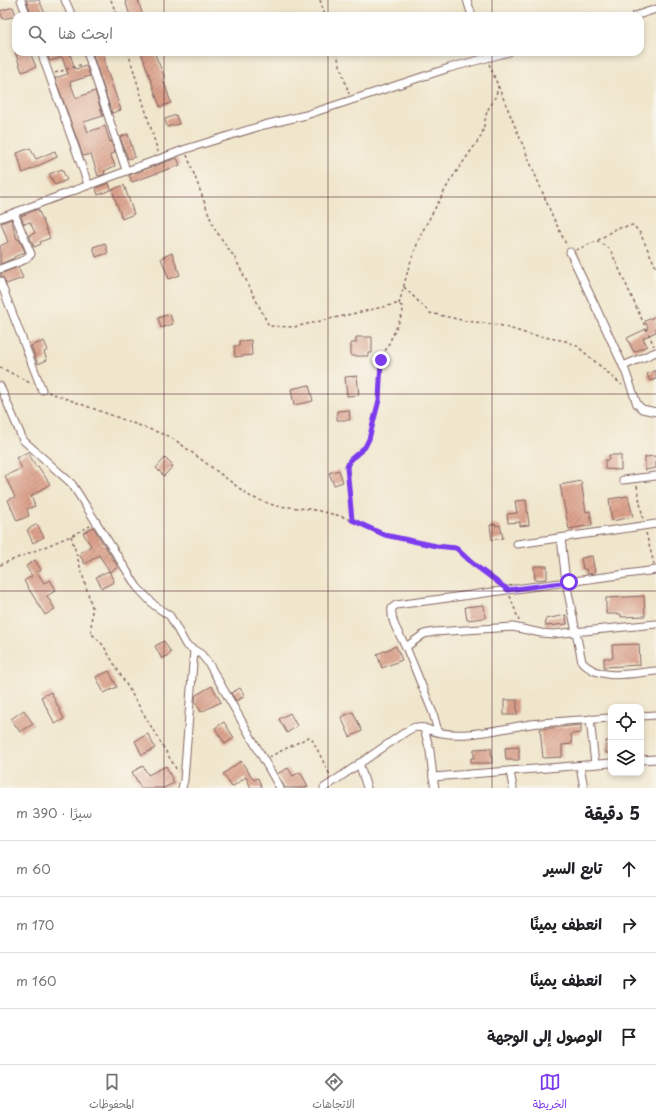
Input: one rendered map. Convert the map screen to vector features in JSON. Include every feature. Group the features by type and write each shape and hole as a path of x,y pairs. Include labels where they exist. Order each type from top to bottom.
{"street":[{"path":"21,0 26,12"},
{"path":"65,0 70,12"},
{"path":"467,0 471,12"},
{"path":"644,13 656,8"},
{"path":"43,56 88,184"},
{"path":"89,56 126,170"},
{"path":"0,218 88,184 186,149 264,125 306,115 483,56"},
{"path":"0,269 24,260 30,254 14,213"},
{"path":"570,252 623,366 639,407 656,412"},
{"path":"0,281 42,390"},
{"path":"623,366 656,351"},
{"path":"0,386 23,440 72,484 137,587 154,605 170,616 184,642 201,654 209,664 280,788"},
{"path":"622,480 656,476"},
{"path":"516,544 656,524"},
{"path":"561,538 566,582 582,662 589,669 598,673 612,675 656,671"},
{"path":"438,732 433,713 406,647 393,620 391,610 394,605 656,571"},
{"path":"406,647 428,632 513,627 547,634 656,624"},
{"path":"183,785 194,650"},
{"path":"644,716 656,715"},
{"path":"324,788 359,762 415,727 438,732 465,734 532,724 608,718"},
{"path":"590,720 595,764"},
{"path":"424,728 430,751 434,787"},
{"path":"644,760 656,759"},
{"path":"359,762 367,788"},
{"path":"433,777 608,763"},
{"path":"580,766 584,788"},
{"path":"510,771 513,788"}],"path":[{"path":"111,0 116,12"},
{"path":"320,0 324,12"},
{"path":"129,56 160,158"},
{"path":"337,56 351,100"},
{"path":"486,56 552,216 570,252 597,242 615,229 628,224 635,225 656,267"},
{"path":"50,75 91,61"},
{"path":"399,304 415,249 432,213 450,181 482,135 487,112 496,96 498,85"},
{"path":"186,149 214,228 235,258 269,326 294,327 352,312 399,304"},
{"path":"597,242 610,249 656,351"},
{"path":"404,288 430,313 466,321 499,325 528,334 566,341 577,346 633,394"},
{"path":"352,520 347,467 350,460 365,447 369,439 379,400 381,360 403,312 402,306 399,304"},
{"path":"0,367 42,390 168,436 251,497 276,506 310,509 352,520 385,535 436,546 456,548 472,563 508,590 522,629"},
{"path":"0,566 71,536 97,522"},
{"path":"71,536 92,608 91,632 103,645 183,785"},
{"path":"264,760 309,737 333,781"}],"building":[{"path":"26,0 39,0 44,12 30,12"},
{"path":"125,0 138,0 142,12 129,12"},
{"path":"13,7 15,12 12,12 12,17 3,19 0,11"},
{"path":"16,56 32,56 36,67 22,72"},
{"path":"48,56 71,56 75,69 86,66 90,76 70,82 76,98 95,91 103,116 84,122 88,132 105,126 115,153 110,154 115,166 104,171 105,174 98,176 91,154 83,156 55,78 68,74 62,57 50,61"},
{"path":"93,56 104,56 106,68 121,110 112,113"},
{"path":"142,56 156,56 165,78 163,79 171,103 160,107"},
{"path":"176,115 179,124 167,127 165,119"},
{"path":"128,134 135,157 128,159 120,137"},
{"path":"30,148 36,159 55,151 57,157 23,173 17,153"},
{"path":"177,158 180,165 132,182 129,175"},
{"path":"62,169 67,180 55,185 49,174"},
{"path":"109,183 111,190 98,195 96,188"},
{"path":"124,185 134,214 122,219 112,190"},
{"path":"38,209 50,238 40,242 41,244 34,247 29,235 35,233 30,222 24,224 21,216"},
{"path":"11,219 17,239 19,239 25,252 0,264 0,246 8,242 1,223"},
{"path":"105,243 108,253 96,257 93,247"},
{"path":"172,253 180,275 169,279 161,258"},
{"path":"18,267 23,278 6,284 0,274"},
{"path":"170,314 173,324 161,328 158,318"},
{"path":"656,316 656,332 643,338 647,346 634,352 627,338 648,328 645,321"},
{"path":"356,337 372,337 372,353 368,353 368,356 351,356 351,343 356,343"},
{"path":"251,340 252,355 235,357 234,346 239,346 239,341"},
{"path":"44,341 48,350 44,352 47,360 38,364 31,346"},
{"path":"656,370 656,379 650,381 647,374"},
{"path":"357,376 359,395 347,396 345,377"},
{"path":"309,385 313,401 294,405 291,389"},
{"path":"349,410 350,420 337,420 337,411"},
{"path":"28,452 36,467 38,466 50,484 31,496 35,506 27,509 29,516 17,521 8,500 15,497 5,476 22,468 16,458"},
{"path":"609,455 621,455 621,470 605,469 605,460 609,460"},
{"path":"656,456 656,468 645,470 645,457"},
{"path":"165,458 173,466 164,476 156,468"},
{"path":"339,470 343,482 334,485 329,473"},
{"path":"581,481 586,512 590,511 592,525 569,529 560,485"},
{"path":"628,496 633,517 612,521 609,499"},
{"path":"526,500 529,525 520,526 520,522 508,523 507,514 517,513 515,501"},
{"path":"37,524 44,537 33,543 27,530"},
{"path":"496,524 496,526 500,525 503,538 492,540 490,525"},
{"path":"93,527 118,567 110,572 99,555 85,564 79,554 91,546 83,533"},
{"path":"592,556 595,573 587,574 586,569 583,569 581,558"},
{"path":"35,560 41,570 37,572 44,583 50,580 56,590 47,596 55,609 45,615 24,581 32,576 26,566"},
{"path":"534,566 547,566 547,579 535,580"},
{"path":"109,571 114,582 102,588 96,577"},
{"path":"644,596 645,616 621,617 621,614 606,614 606,598"},
{"path":"484,605 485,618 467,620 465,607"},
{"path":"566,615 567,624 546,626 545,619"},
{"path":"164,641 171,653 162,659 155,646"},
{"path":"639,644 640,665 604,667 604,658 613,658 612,645"},
{"path":"396,646 402,660 382,668 377,654"},
{"path":"109,671 117,687 104,693 96,677"},
{"path":"212,686 221,702 201,712 195,701 196,695"},
{"path":"240,688 245,696 236,701 231,693"},
{"path":"51,692 64,719 55,724 41,697"},
{"path":"504,700 517,700 517,715 504,715"},
{"path":"24,710 33,724 20,732 11,719"},
{"path":"353,712 362,731 350,737 341,717"},
{"path":"290,713 297,726 287,733 279,719"},
{"path":"224,722 234,738 225,744 215,728"},
{"path":"581,725 581,733 571,734 572,744 562,745 562,757 543,758 540,729"},
{"path":"148,734 155,748 142,755 135,741"},
{"path":"606,741 608,741 608,753 606,753"},
{"path":"519,747 519,760 506,760 505,748"},
{"path":"491,748 492,763 471,763 471,758 474,758 474,749"},
{"path":"241,761 254,780 258,778 262,788 251,788 246,777 232,787 223,774"},
{"path":"143,766 148,775 166,766 174,783 164,788 141,788 132,772"},
{"path":"288,768 293,776 300,772 308,786 304,788 285,788 277,774"}],"route":[{"path":"381,360 379,400 369,439 365,447 350,460 347,467 352,520 385,535 436,546 456,548 461,551 472,563 508,590 569,582"}]}
